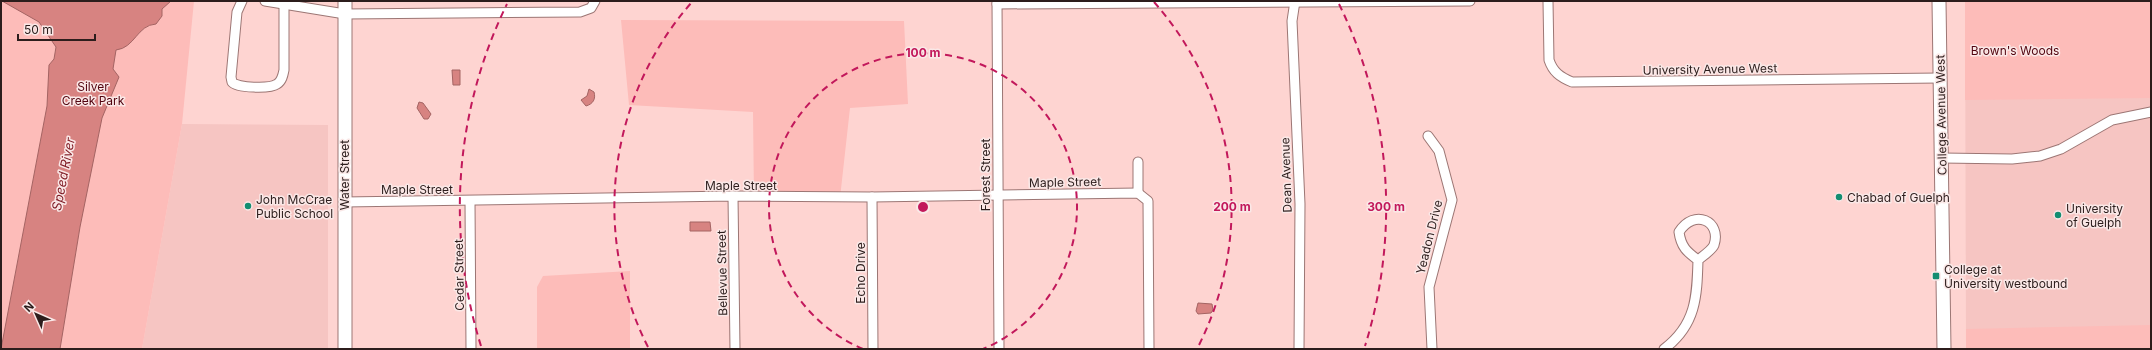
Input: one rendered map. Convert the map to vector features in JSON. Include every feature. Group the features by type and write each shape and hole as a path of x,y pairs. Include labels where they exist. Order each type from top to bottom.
{"main road":[{"name":"College Avenue West","path":"1939,1 1944,349"},
{"name":"Water Street","path":"345,7 345,349"}],"street":[{"path":"242,1 237,12 231,77 232,82 239,87 270,86 276,85 281,80 284,70 284,4"},
{"path":"265,1 284,4 345,7 580,12 591,8 595,1"},
{"path":"997,3 1470,1"},
{"name":"University Avenue West","path":"1548,1 1549,60 1552,68 1560,78 1572,82 1940,78"},
{"name":"Dean Avenue","path":"1294,2 1293,47 1300,204 1299,349"},
{"name":"Forest Street","path":"997,3 999,349"},
{"path":"1942,158 2012,159 2040,156 2060,149 2108,122 2130,115 2151,112"},
{"name":"Yeadon Drive","path":"1428,136 1439,151 1452,200 1429,287 1432,349"},
{"path":"1138,162 1138,193 1148,201 1149,349"},
{"name":"Maple Street","path":"344,202 733,196 872,197 1138,193"},
{"name":"Bellevue Street","path":"733,196 735,349"},
{"name":"Echo Drive","path":"872,197 873,349"},
{"name":"Cedar Street","path":"470,201 471,349"},
{"path":"1664,349 1675,341 1685,328 1694,309 1697,295 1698,260 1713,246 1715,236 1708,222 1700,219 1692,220 1684,224 1679,232 1680,243 1685,251 1698,260"}],"shaded area":[{"name":"University of Guelph","path":"1965,1 2151,1 2151,349 1966,349"},
{"name":"John McCrae Public School","path":"182,124 328,125 328,349 142,349"}],"green space":[{"name":"Silver Creek Park","path":"1,1 194,1 182,124 142,349 1,349"},
{"name":"Brown's Woods","path":"1965,1 2150,1 2151,98 1965,100"},
{"path":"621,20 904,21 908,104 850,108 840,198 754,199 753,112 629,105"},
{"path":"630,271 630,349 537,349 537,287 543,276"},
{"path":"2151,325 2151,349 1966,349 1966,329"}],"water":[{"name":"Speed River","path":"2,1 171,1 162,9 162,16 156,24 144,28 128,45 116,50 113,69 119,77 102,118 80,227 60,349 1,349 47,106 49,65 54,59 56,47 39,22"},
{"path":"452,70 460,70 460,85 453,85"},
{"path":"589,89 594,92 595,97 592,103 586,106 581,100 587,96"},
{"path":"419,102 423,103 431,114 428,119 424,119 417,108"},
{"path":"690,222 710,222 711,231 690,231"},
{"path":"1198,303 1212,304 1213,310 1211,313 1198,314 1196,311"}],"place":[{"name":"Chabad of Guelph","path":"1839,197"},
{"name":"John McCrae Public School","path":"248,206"},
{"name":"University of Guelph","path":"2058,215"},
{"name":"College at University westbound","path":"1936,276"}]}
